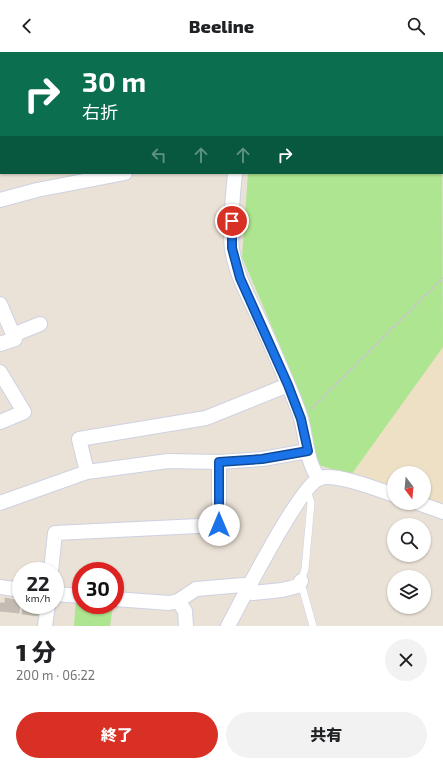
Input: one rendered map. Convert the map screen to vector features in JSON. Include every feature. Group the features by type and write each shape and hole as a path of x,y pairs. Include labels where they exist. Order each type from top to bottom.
{"street":[{"path":"0,200 37,190 120,174"},
{"path":"235,174 232,208 233,256 240,278 288,385 301,419 313,470 319,479"},
{"path":"0,304 15,338 0,344"},
{"path":"13,336 40,324"},
{"path":"0,372 24,412 0,422"},
{"path":"87,472 79,439 206,418 288,385"},
{"path":"0,503 87,472 168,461 219,462 262,459 308,451"},
{"path":"52,562 54,533 219,525 219,462"},
{"path":"228,626 281,529 307,490 319,479 335,477 387,493"},
{"path":"431,508 443,512"},
{"path":"124,600 169,604 178,601 196,589 243,585 253,593 282,590 299,584"},
{"path":"0,587 12,589"},
{"path":"178,601 185,611 186,626"},
{"path":"45,626 47,614"}],"lane":[{"path":"307,490 311,503 305,569 299,584 303,590 313,626"}],"path":[{"path":"301,419 443,278"}],"shaded area":[{"path":"443,347 443,507 431,503 431,466 387,466 387,487 351,475"}],"green space":[{"path":"248,174 442,174 443,347 351,475 319,465 284,355 242,257"},
{"path":"75,614 112,614 110,626 74,626"}],"building":[{"path":"5,598 12,599 12,612 0,611 0,603 5,603"},
{"path":"22,614 40,614 40,616"}],"route":[{"path":"219,525 219,462 262,459 308,451 301,419 288,385 266,333 240,278 233,256 232,221"}]}
